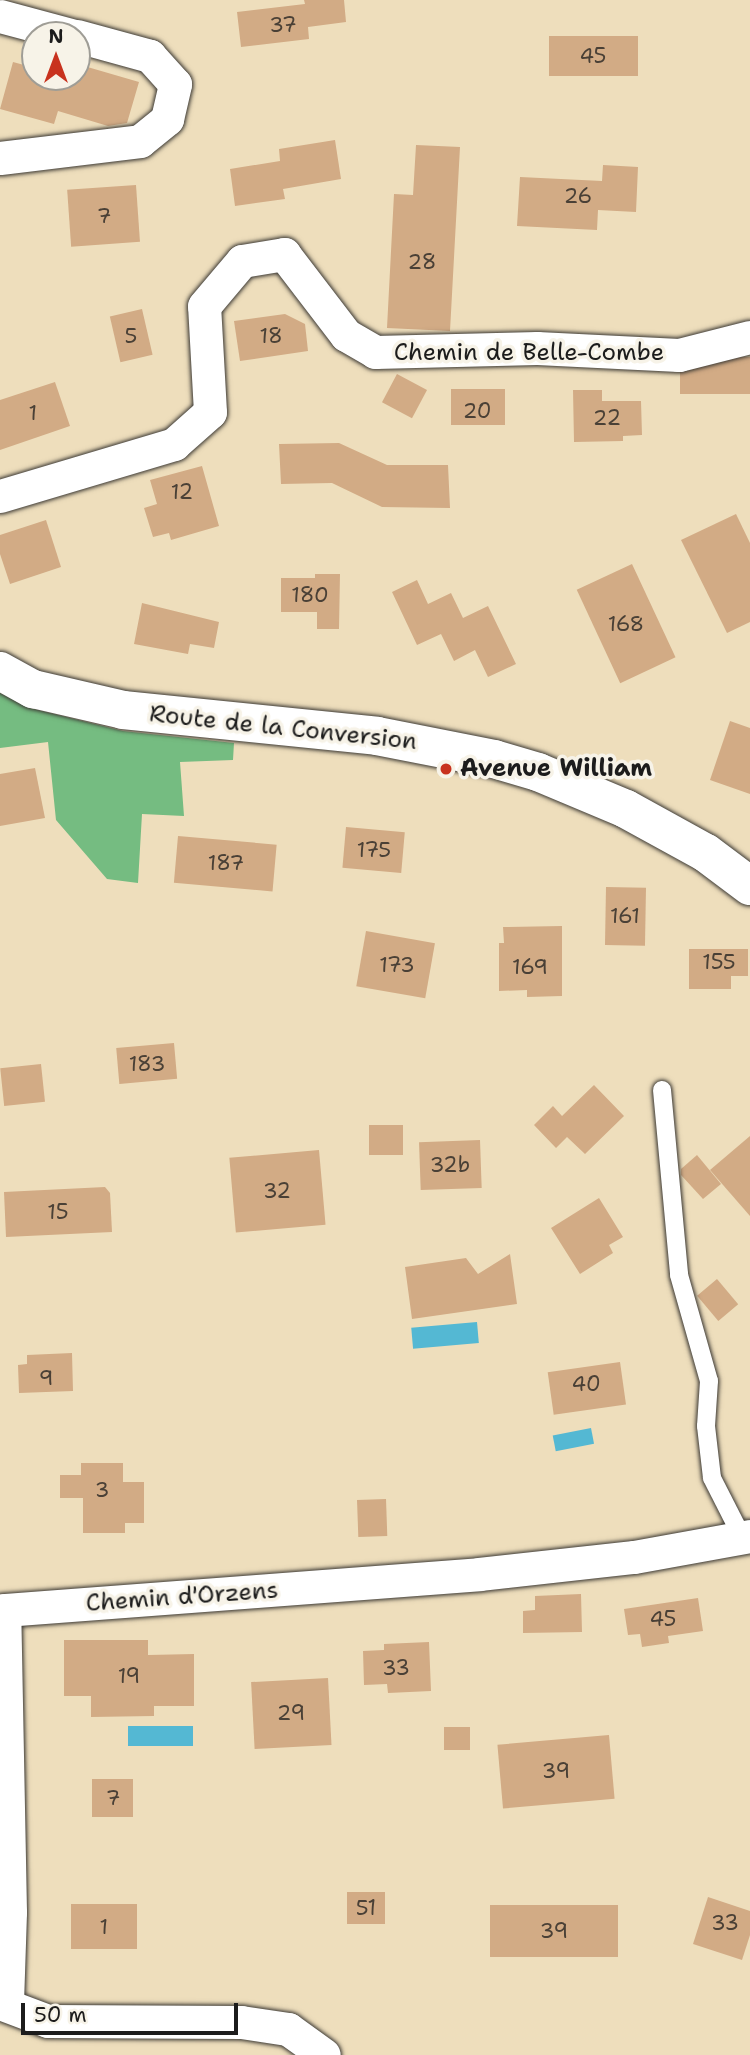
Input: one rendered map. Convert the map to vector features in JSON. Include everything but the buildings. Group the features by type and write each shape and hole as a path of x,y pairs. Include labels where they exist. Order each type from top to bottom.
{"main road":[{"name":"Route de la Conversion","path":"0,671 33,690 123,710 377,736 494,758 538,772 626,809 706,853 750,886"}],"street":[{"path":"0,16 21,22"},
{"path":"0,158 140,141 167,120 175,84 150,56 91,41"},
{"name":"Chemin de Belle-Combe","path":"0,496 174,444 210,412 204,306 242,261 284,254 346,335 375,352 537,348 679,355 750,337"},
{"name":"Chemin d'Orzens","path":"4,2003 10,1912 2,1597 479,1574 634,1557 746,1537"},
{"path":"4,2003 48,2021 241,2022 288,2029 324,2055"}],"lane":[{"path":"662,1090 679,1275 709,1381 706,1426 712,1478 746,1537"}],"green space":[{"path":"0,693 30,708 123,731 234,743 233,760 180,762 184,816 142,814 138,883 107,879 56,820 48,742 0,748"}],"water":[{"path":"477,1322 479,1343 413,1349 411,1328"},
{"path":"591,1428 594,1444 556,1451 553,1435"},
{"path":"128,1726 193,1726 193,1746 128,1746"}],"place":[{"name":"Avenue William","path":"446,769"}]}
